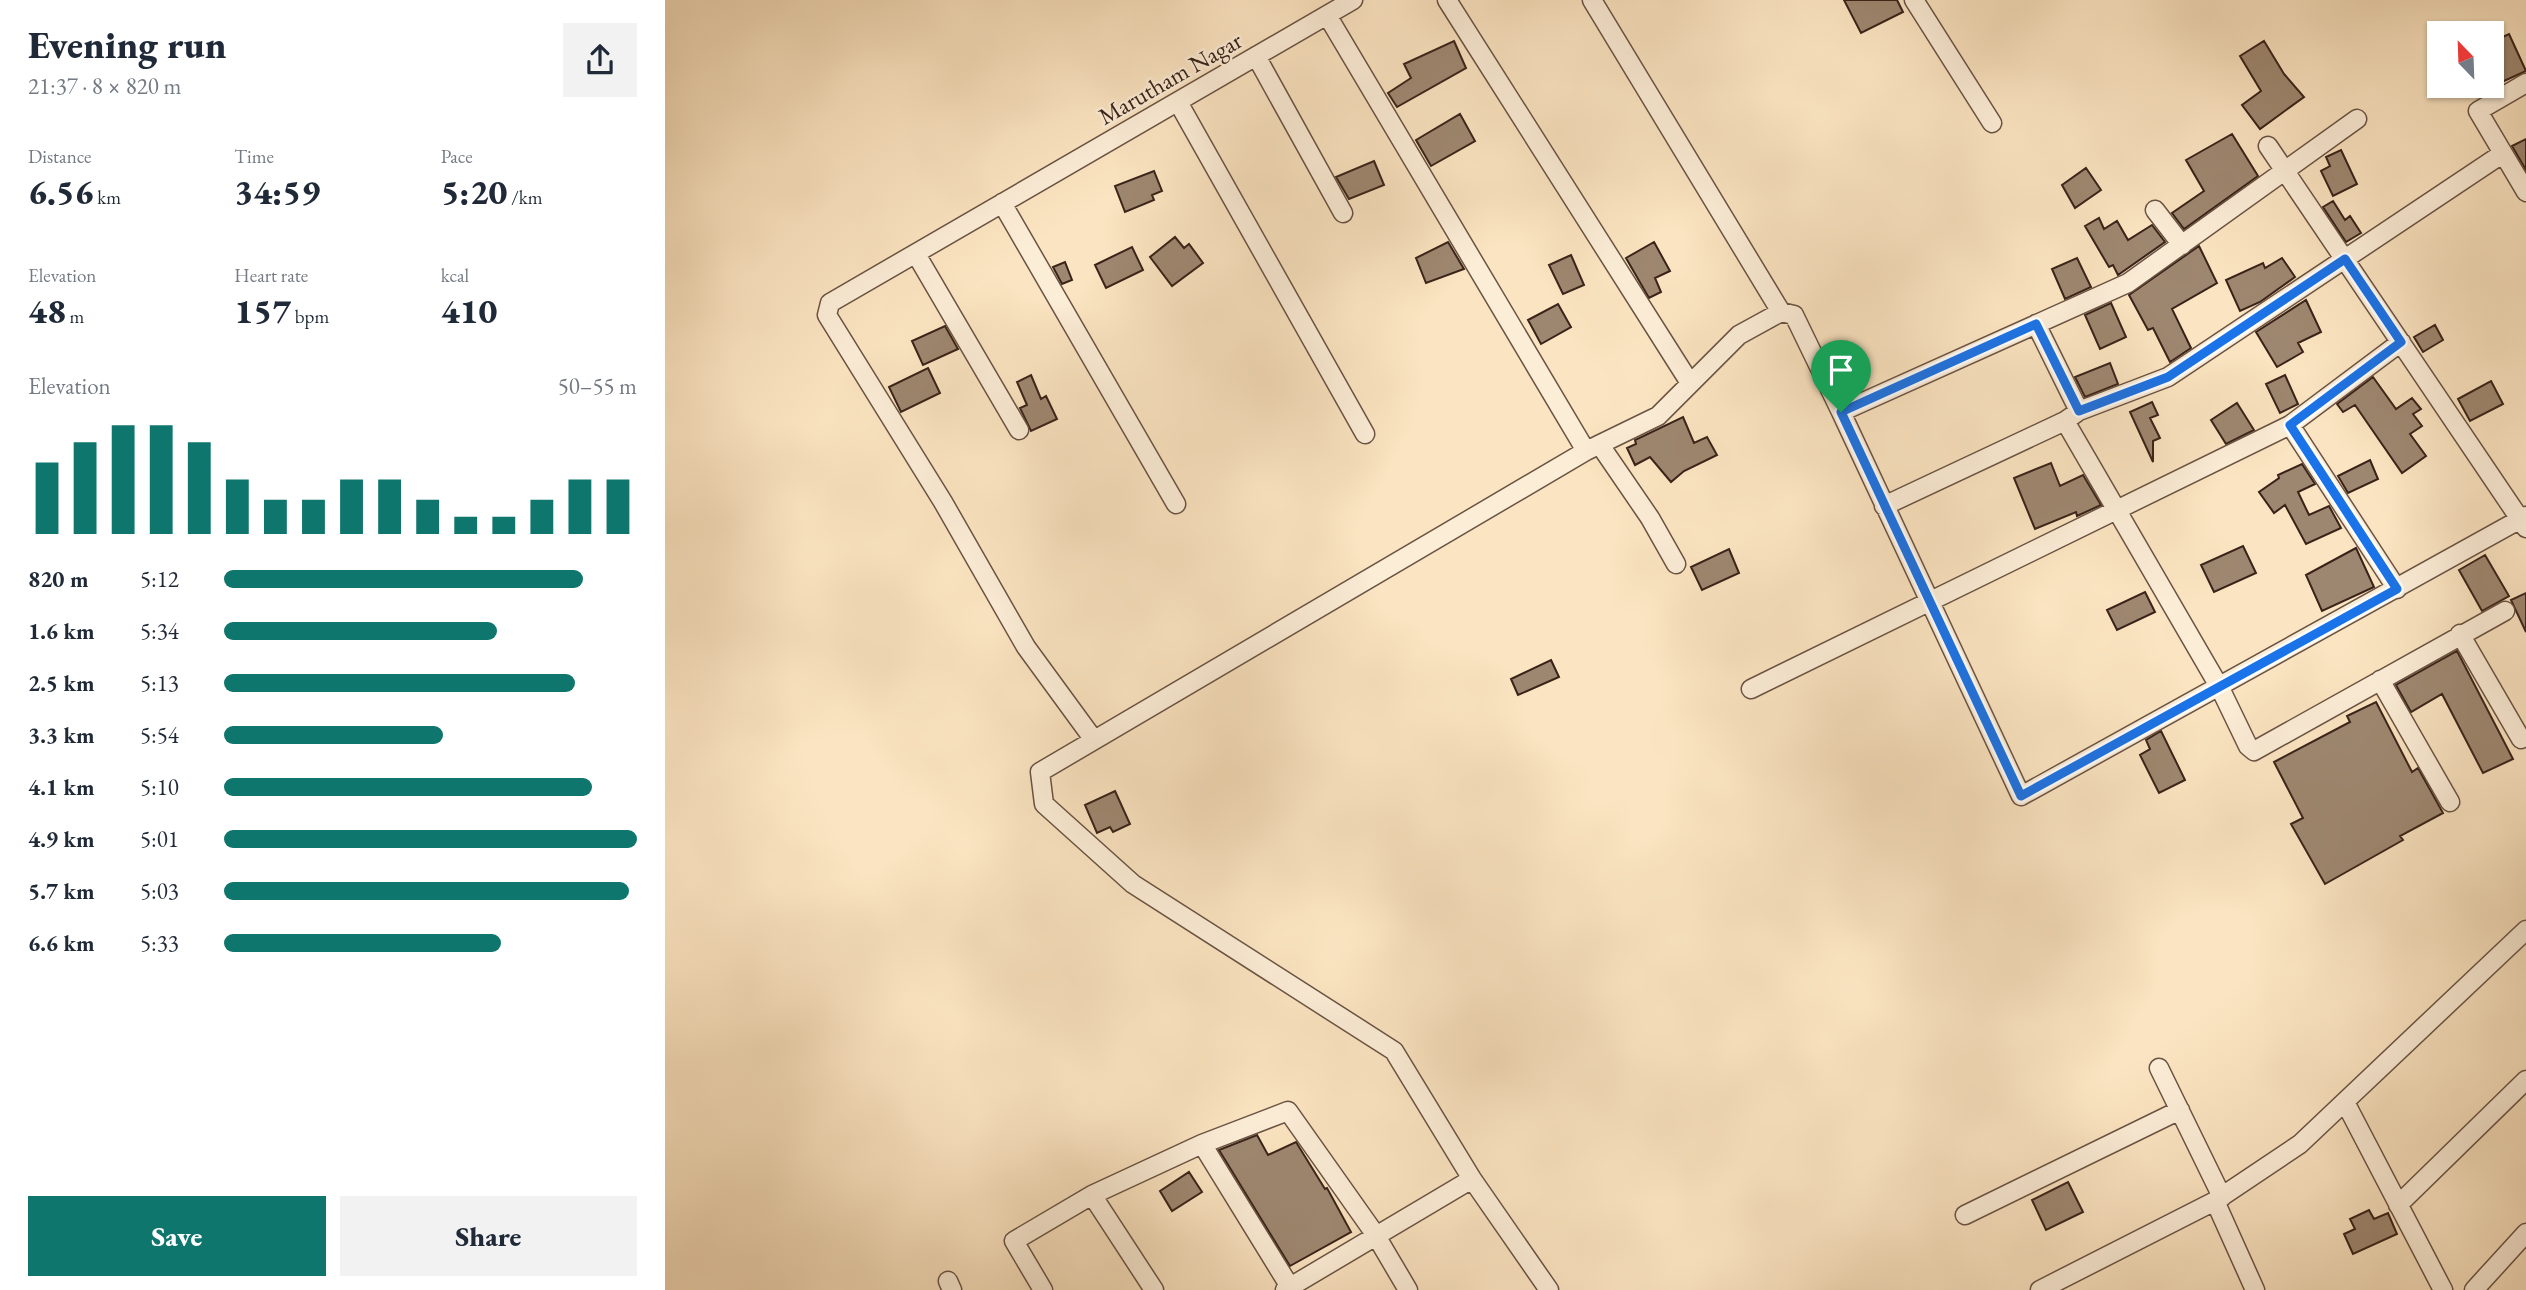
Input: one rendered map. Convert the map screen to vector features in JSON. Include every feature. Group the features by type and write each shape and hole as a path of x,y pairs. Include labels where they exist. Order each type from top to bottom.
{"street":[{"name":"Marutham Nagar","path":"1094,740 1026,648 943,502 827,316 830,303 1353,0"},
{"path":"1447,0 1690,383"},
{"path":"1592,0 1781,312"},
{"path":"1914,0 1993,123"},
{"path":"1327,15 1593,448 1650,518 1676,564"},
{"path":"1256,56 1343,213"},
{"path":"2526,83 2478,111 2526,192"},
{"path":"1178,102 1365,434"},
{"path":"1841,412 2128,283 2357,119"},
{"path":"1549,1290 1472,1179 1394,1051 1133,884 1044,804 1040,772 1593,448 1658,416 1738,335 1781,312 1794,315 2021,796 2524,521 2268,146"},
{"path":"1884,506 2072,416 2168,377 2503,154"},
{"path":"1002,203 1176,504"},
{"path":"2155,210 2182,245"},
{"path":"916,254 1019,430"},
{"path":"2036,324 2072,416 2116,508 2220,688 2248,746 2254,751 2505,611"},
{"path":"1751,689 2290,425 2401,342"},
{"path":"2290,425 2397,589"},
{"path":"2460,634 2521,738"},
{"path":"2381,680 2450,802"},
{"path":"2040,1290 2219,1199 2300,1144 2522,942"},
{"path":"2159,1068 2219,1199 2255,1290"},
{"path":"2398,1205 2526,1080"},
{"path":"2345,1102 2443,1290"},
{"path":"1965,1215 2180,1110"},
{"path":"1043,1290 1014,1241 1092,1195 1202,1144 1288,1111 1375,1234 1408,1290"},
{"path":"1202,1144 1288,1289 1375,1234 1472,1179"},
{"path":"1092,1195 1154,1290"},
{"path":"2475,1290 2526,1233"}],"building":[{"path":"1844,0 1897,0 1903,12 1861,33"},
{"path":"2509,34 2526,71 2504,81 2504,36"},
{"path":"1454,41 1466,68 1397,107 1388,93 1411,78 1404,64"},
{"path":"2264,41 2284,74 2304,97 2260,129 2242,105 2261,91 2240,56"},
{"path":"1460,114 1475,141 1431,166 1416,140"},
{"path":"2232,134 2258,176 2184,229 2172,213 2204,191 2186,160"},
{"path":"2526,139 2526,170 2512,146"},
{"path":"2341,150 2357,184 2333,196 2321,171 2330,166 2326,157"},
{"path":"1374,161 1384,185 1349,199 1336,177"},
{"path":"2086,168 2101,190 2075,208 2062,185"},
{"path":"1154,171 1162,191 1152,195 1154,200 1125,212 1115,186"},
{"path":"2333,201 2345,220 2350,216 2361,233 2346,242 2323,207"},
{"path":"2099,218 2104,229 2117,221 2128,240 2152,225 2165,242 2118,275 2113,265 2109,267 2085,226"},
{"path":"1175,237 1184,248 1189,244 1203,263 1172,286 1150,257"},
{"path":"1448,242 1464,269 1426,283 1416,258"},
{"path":"1654,242 1670,271 1655,278 1661,292 1649,298 1626,258"},
{"path":"2199,246 2217,283 2172,309 2191,348 2170,362 2153,328 2148,330 2129,295"},
{"path":"1132,247 1143,270 1106,288 1095,265"},
{"path":"1571,255 1584,285 1563,294 1549,265"},
{"path":"2077,258 2091,287 2065,299 2052,269"},
{"path":"2282,258 2295,277 2260,302 2240,311 2226,280 2263,263 2265,268"},
{"path":"1065,262 1072,280 1062,284 1053,267"},
{"path":"2306,300 2321,332 2298,343 2303,352 2277,367 2256,332"},
{"path":"2111,303 2126,337 2100,349 2085,315"},
{"path":"1558,304 1571,327 1541,344 1528,320"},
{"path":"2435,325 2443,340 2423,352 2414,337"},
{"path":"945,326 958,349 923,365 912,341"},
{"path":"2110,363 2118,384 2085,397 2075,377"},
{"path":"928,368 940,393 901,412 889,387"},
{"path":"1031,375 1041,399 1046,396 1057,419 1031,431 1020,408 1027,405 1017,382"},
{"path":"2285,375 2298,404 2280,413 2266,384"},
{"path":"2373,377 2396,409 2412,398 2421,409 2413,414 2422,426 2410,434 2426,456 2402,473 2355,405 2343,412 2337,404"},
{"path":"2491,381 2503,404 2470,421 2458,399"},
{"path":"2152,402 2158,415 2150,418 2160,438 2153,441 2153,462 2130,412"},
{"path":"2237,403 2254,430 2226,444 2211,420"},
{"path":"1683,417 1694,443 1707,437 1717,455 1684,471 1671,482 1650,457 1635,465 1627,448 1636,444 1635,440"},
{"path":"2370,460 2378,479 2348,493 2338,476"},
{"path":"2051,463 2060,486 2083,475 2101,505 2077,516 2076,512 2035,529 2014,478"},
{"path":"2302,464 2315,484 2298,492 2309,515 2329,506 2341,528 2306,544 2285,505 2274,513 2259,492 2279,478 2278,475"},
{"path":"2243,546 2256,573 2214,592 2201,565"},
{"path":"2356,548 2374,587 2322,611 2306,575"},
{"path":"1729,549 1739,573 1702,590 1691,567"},
{"path":"2485,555 2509,596 2482,611 2459,570"},
{"path":"2145,592 2155,612 2117,630 2107,610"},
{"path":"2526,593 2526,632 2511,600"},
{"path":"2457,651 2513,759 2483,773 2442,694 2411,712 2396,685"},
{"path":"1551,660 1559,677 1518,695 1511,679"},
{"path":"2376,702 2412,772 2418,768 2443,813 2400,836 2403,840 2325,884 2291,824 2303,818 2274,762 2350,722 2347,716"},
{"path":"2161,731 2185,780 2159,793 2140,755 2150,749 2146,740"},
{"path":"1115,791 1130,824 1113,832 1110,827 1097,833 1085,805"},
{"path":"1257,1135 1268,1155 1296,1142 1325,1189 1327,1188 1351,1232 1290,1266 1219,1150"},
{"path":"1189,1172 1202,1192 1172,1211 1160,1191"},
{"path":"2068,1182 2083,1212 2046,1230 2032,1200"},
{"path":"2369,1210 2374,1219 2388,1213 2397,1234 2353,1254 2344,1234 2355,1229 2350,1219"}],"route":[{"path":"2345,259 2401,342 2343,388 2290,425 2397,589 2021,796 1841,412 2036,324 2079,411 2168,377 2345,259"}]}
